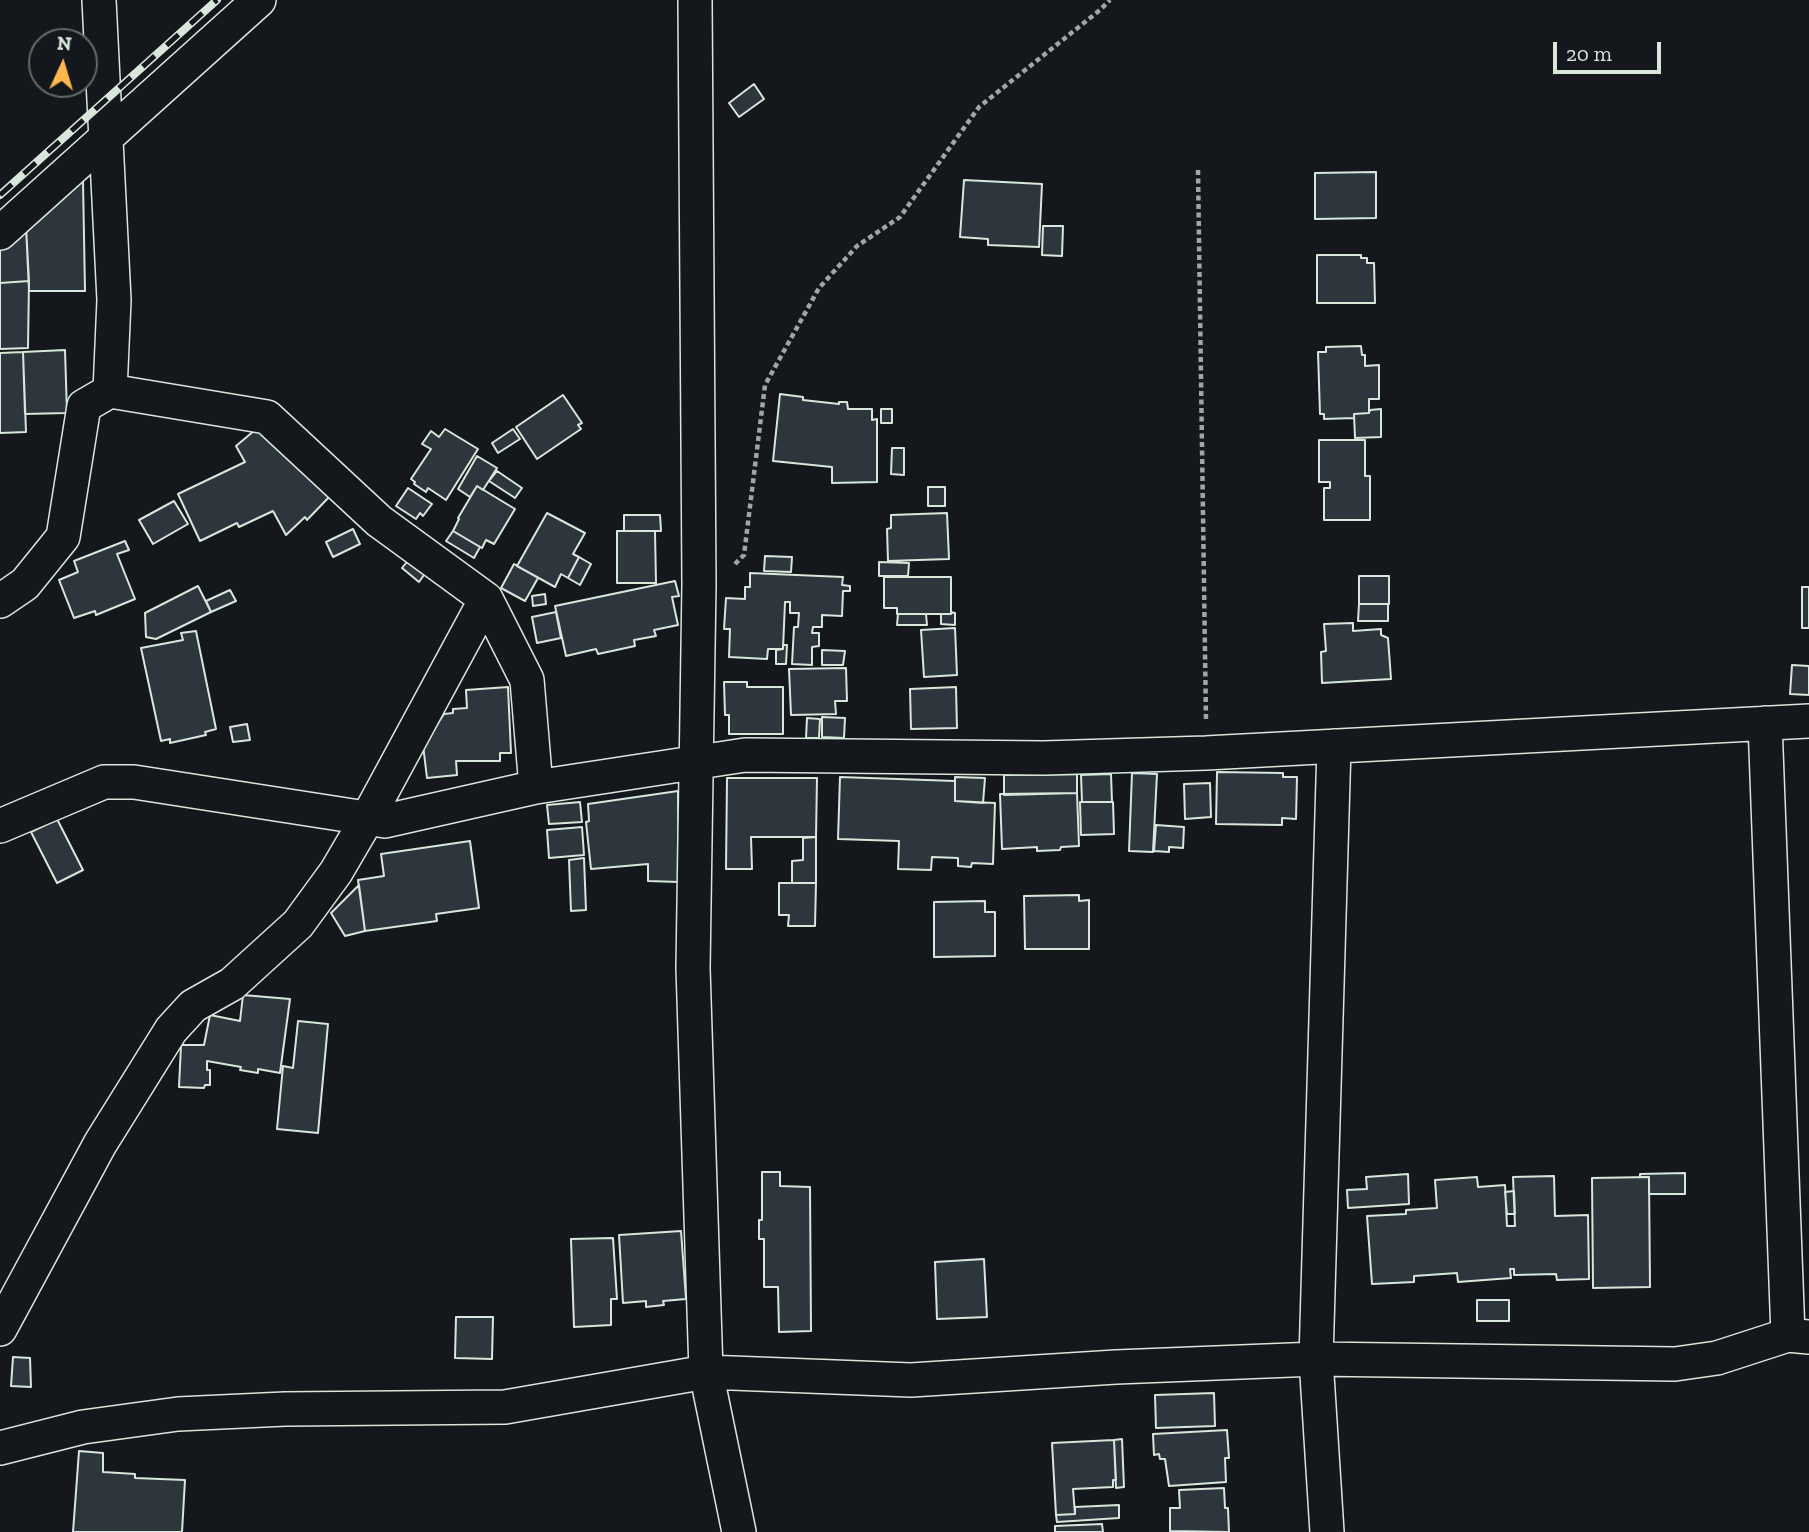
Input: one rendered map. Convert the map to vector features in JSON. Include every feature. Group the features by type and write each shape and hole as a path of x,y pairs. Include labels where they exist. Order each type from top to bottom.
{"street":[{"path":"99,0 114,300 110,391"},
{"path":"0,233 259,0"},
{"path":"695,0 699,584 693,968 706,1372 739,1532"},
{"path":"0,601 25,584 63,537 84,407 110,391 267,417 379,521 486,599 527,680 536,787"},
{"path":"0,1329 100,1144 171,1030 193,1006 232,984 298,924 336,872 486,599"},
{"path":"0,826 104,782 134,782 385,821 536,787 745,755 1044,758 1206,753 1809,721"},
{"path":"0,1448 83,1427 178,1415 285,1409 505,1407 706,1372 911,1380 1116,1367 1316,1359 1675,1364 1717,1357 1798,1336 1765,723"},
{"path":"1327,1532 1316,1359 1334,746"}],"path":[{"path":"699,584 719,581 744,555 765,385 820,288 857,246 900,217 979,107 1110,0"},
{"path":"1198,170 1206,753"}],"building":[{"path":"754,84 764,99 739,117 729,103"},
{"path":"1376,172 1376,218 1315,219 1315,173"},
{"path":"964,180 1042,184 1039,247 988,245 988,239 960,237"},
{"path":"83,181 85,291 29,291 26,226 71,184"},
{"path":"26,226 29,281 0,283 0,247"},
{"path":"1043,226 1063,226 1062,256 1042,255"},
{"path":"1317,255 1361,255 1361,258 1367,258 1367,263 1374,263 1375,303 1317,303"},
{"path":"29,281 28,348 0,349 0,283"},
{"path":"1361,346 1362,355 1365,355 1365,366 1379,365 1379,399 1369,399 1369,413 1354,414 1354,418 1324,419 1324,414 1320,414 1318,352 1326,352 1326,347"},
{"path":"65,350 67,413 25,414 23,352"},
{"path":"23,352 26,432 0,433 0,353"},
{"path":"780,394 803,397 803,400 839,404 847,402 848,409 872,409 872,420 877,419 877,482 832,483 832,467 773,461"},
{"path":"563,395 582,423 578,425 581,429 537,459 516,427"},
{"path":"881,409 892,409 892,423 881,423"},
{"path":"1381,409 1381,437 1355,438 1354,414"},
{"path":"261,425 331,495 307,520 305,517 286,535 273,511 239,527 237,523 200,541 178,494 245,462 236,446"},
{"path":"445,429 478,449 446,500 428,488 426,492 411,479 431,449 422,444 431,431 439,437"},
{"path":"513,429 520,439 498,453 492,443"},
{"path":"1319,440 1365,440 1365,476 1370,476 1370,520 1324,520 1324,488 1330,488 1330,482 1319,482"},
{"path":"892,448 904,448 904,475 891,474"},
{"path":"477,456 497,468 483,490 477,486 470,497 458,489"},
{"path":"497,471 522,488 515,498 489,481"},
{"path":"477,486 515,509 494,544 486,540 482,548 453,531"},
{"path":"928,487 945,487 945,506 928,506"},
{"path":"408,488 432,504 423,516 420,513 416,519 396,506"},
{"path":"174,501 188,524 153,544 139,520"},
{"path":"547,513 585,533 573,554 579,557 568,578 561,574 555,587 517,566"},
{"path":"947,513 949,559 888,561 887,529 891,528 891,515"},
{"path":"624,515 660,515 661,531 624,531"},
{"path":"353,529 360,544 333,557 326,542"},
{"path":"453,531 480,547 474,558 446,541"},
{"path":"617,531 655,531 656,583 617,583"},
{"path":"125,541 129,550 117,554 135,599 96,615 95,611 74,618 59,580 78,572 74,561"},
{"path":"765,556 792,557 791,572 764,571"},
{"path":"579,557 591,564 580,585 568,578"},
{"path":"410,558 426,572 419,582 402,568"},
{"path":"879,562 909,563 908,576 879,576"},
{"path":"514,564 538,578 525,601 501,588"},
{"path":"750,573 843,577 842,585 850,586 850,591 843,591 842,616 822,615 822,627 813,627 812,633 819,633 819,646 812,647 812,665 792,664 794,627 798,627 799,613 790,613 790,602 785,602 783,649 768,649 767,659 729,657 730,629 724,629 726,598 745,599 745,587 750,587"},
{"path":"1359,576 1389,576 1389,604 1359,604"},
{"path":"884,577 951,577 951,614 897,614 897,608 884,608"},
{"path":"675,581 679,596 672,597 678,625 654,630 656,636 634,640 635,646 598,654 596,649 566,656 555,606"},
{"path":"198,586 211,612 156,639 146,637 145,613"},
{"path":"1802,587 1809,587 1809,628 1802,628"},
{"path":"230,590 236,601 211,612 206,601"},
{"path":"545,594 546,604 533,606 532,596"},
{"path":"1359,604 1388,604 1388,621 1358,621"},
{"path":"556,612 561,638 537,643 532,617"},
{"path":"955,613 955,625 941,624 941,614"},
{"path":"898,614 926,614 927,625 897,625"},
{"path":"1353,623 1353,631 1381,629 1381,635 1388,638 1391,679 1322,683 1321,652 1326,651 1324,624"},
{"path":"955,628 957,675 924,677 921,630"},
{"path":"196,631 216,729 205,732 206,735 170,743 170,739 161,741 141,648 183,640 181,633"},
{"path":"783,645 787,645 786,664 776,664 776,650 783,649"},
{"path":"822,650 845,651 843,665 822,665"},
{"path":"1792,665 1809,666 1809,695 1790,694"},
{"path":"846,668 847,701 835,701 836,714 791,715 789,669"},
{"path":"724,682 747,682 747,687 783,687 783,734 729,734 729,715 725,715"},
{"path":"508,687 511,753 500,753 500,761 456,761 457,775 427,778 423,745 444,714 453,713 453,709 467,708 466,690"},
{"path":"956,687 957,728 911,729 910,689"},
{"path":"822,717 845,718 844,738 822,737"},
{"path":"807,718 820,719 819,738 806,738"},
{"path":"247,724 250,740 233,742 230,727"},
{"path":"1217,772 1283,773 1283,777 1297,777 1296,819 1282,818 1282,825 1216,824"},
{"path":"1132,773 1157,774 1153,852 1129,851"},
{"path":"1077,774 1077,793 1004,795 1004,775"},
{"path":"1111,774 1112,802 1082,802 1081,775"},
{"path":"840,777 955,781 955,801 995,803 993,864 972,863 971,867 958,866 958,858 932,857 931,870 898,869 899,841 838,839"},
{"path":"955,777 985,778 983,803 955,801"},
{"path":"727,778 817,778 816,837 751,837 752,869 726,869"},
{"path":"1210,783 1211,817 1185,819 1184,784"},
{"path":"678,791 679,882 648,881 648,864 591,869 586,822 589,821 588,804"},
{"path":"1077,793 1079,846 1037,851 1037,847 1002,849 1000,794"},
{"path":"580,802 582,822 549,824 547,805"},
{"path":"1080,802 1113,802 1114,834 1081,835"},
{"path":"57,819 83,870 57,883 31,832"},
{"path":"1156,825 1184,827 1183,848 1169,847 1169,852 1154,851"},
{"path":"582,827 584,855 549,858 547,830"},
{"path":"816,837 816,883 792,883 792,861 803,860 803,838"},
{"path":"470,841 479,908 436,914 437,921 365,931 358,880 384,876 381,854"},
{"path":"584,858 586,910 571,911 569,860"},
{"path":"779,883 816,883 815,926 788,926 789,915 779,915"},
{"path":"359,885 365,931 345,936 331,913"},
{"path":"1079,895 1079,901 1089,900 1089,949 1025,949 1024,896"},
{"path":"985,901 985,912 995,912 995,956 934,957 934,902"},
{"path":"243,995 290,999 280,1073 258,1069 258,1073 207,1061 210,1085 205,1085 204,1088 179,1087 181,1045 204,1045 210,1015 240,1021"},
{"path":"298,1021 328,1024 318,1133 277,1129 283,1066 293,1068"},
{"path":"762,1172 780,1172 780,1186 810,1187 811,1331 779,1332 778,1287 764,1287 764,1239 759,1239 759,1220 762,1220"},
{"path":"1685,1173 1685,1194 1649,1194 1649,1177 1640,1177 1640,1174"},
{"path":"1408,1174 1409,1204 1348,1208 1347,1190 1367,1189 1366,1177"},
{"path":"1554,1176 1555,1216 1588,1215 1589,1279 1557,1280 1556,1274 1514,1275 1514,1269 1510,1269 1511,1278 1458,1282 1457,1273 1414,1276 1414,1282 1372,1284 1367,1216 1406,1214 1406,1210 1437,1208 1435,1180 1477,1177 1478,1187 1505,1185 1507,1226 1515,1226 1513,1177"},
{"path":"1649,1177 1650,1287 1593,1288 1592,1178"},
{"path":"1514,1191 1515,1214 1507,1214 1505,1192"},
{"path":"681,1231 686,1299 663,1301 664,1305 646,1307 646,1301 623,1303 619,1235"},
{"path":"613,1238 617,1299 611,1299 611,1325 574,1327 571,1239"},
{"path":"984,1259 987,1317 937,1319 935,1262"},
{"path":"1477,1300 1509,1300 1509,1321 1477,1321"},
{"path":"456,1317 493,1317 492,1359 455,1358"},
{"path":"13,1357 30,1358 31,1387 11,1386"},
{"path":"1214,1393 1215,1426 1156,1428 1155,1395"},
{"path":"1227,1430 1229,1458 1225,1458 1226,1482 1169,1486 1165,1459 1160,1459 1159,1454 1154,1455 1153,1434"},
{"path":"1122,1439 1124,1487 1116,1488 1114,1440"},
{"path":"1114,1440 1116,1480 1113,1480 1113,1487 1073,1489 1075,1514 1056,1515 1052,1443"},
{"path":"79,1451 103,1453 103,1472 135,1474 135,1478 185,1480 182,1532 73,1532"},
{"path":"1224,1488 1229,1532 1170,1531 1170,1508 1180,1508 1179,1490"},
{"path":"1119,1505 1119,1518 1057,1522 1056,1515 1075,1514 1075,1507"},
{"path":"1102,1524 1103,1532 1055,1532 1055,1526"}],"railway":[{"path":"0,195 217,0"}]}
